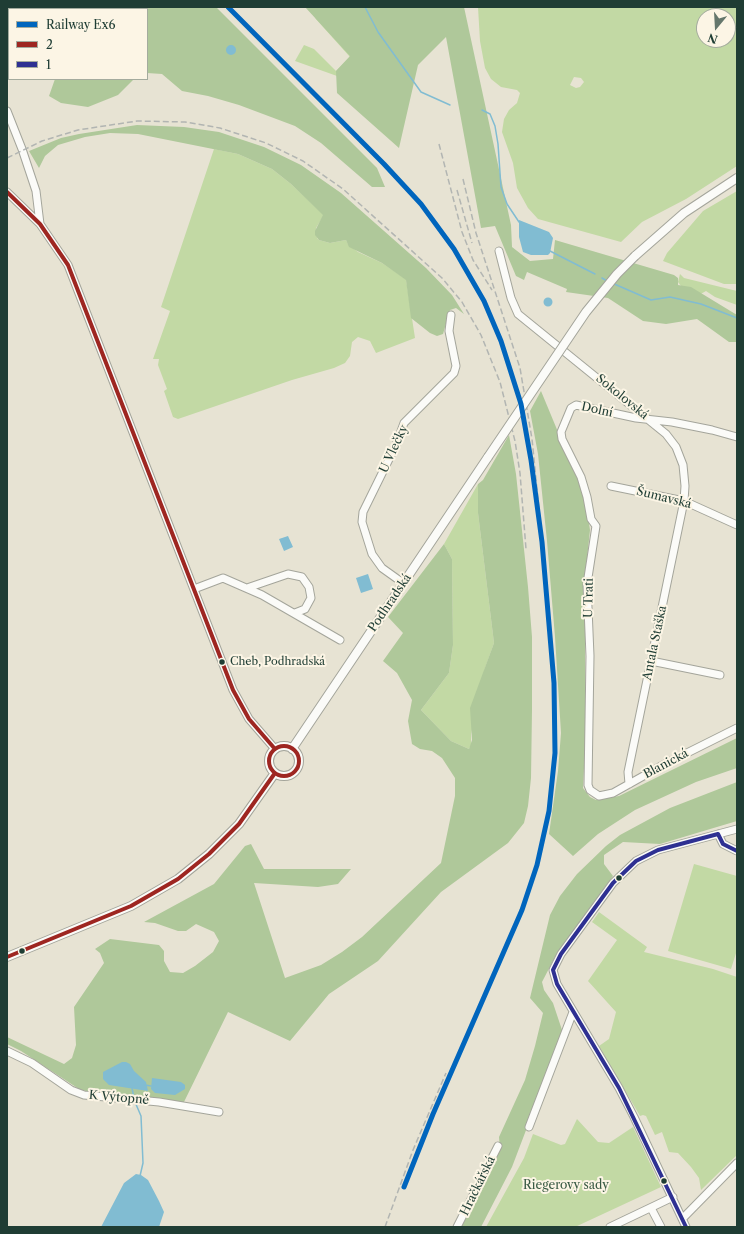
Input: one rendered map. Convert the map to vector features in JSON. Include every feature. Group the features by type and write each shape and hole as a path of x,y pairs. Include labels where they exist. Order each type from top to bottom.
{"main road":[{"name":"Podhradská","path":"292,748 601,292 635,256 684,213 737,178"},
{"path":"283,746 292,748 298,759 295,770 284,776 275,773 271,769 269,760 275,749 283,746"},
{"path":"7,957 131,906 178,879 209,854 239,824 275,773"}],"street":[{"path":"7,111 36,191 40,224"},
{"path":"7,192 40,224 59,250 76,284 117,394 142,452 239,702 254,726 275,749"},
{"name":"Sokolovská","path":"499,251 513,307 524,320 652,421 672,422 737,437"},
{"name":"U Vlečky","path":"404,583 382,568 376,561 362,522 363,512 396,445 404,423 454,373 456,366 449,331 451,315"},
{"name":"Dolní","path":"571,408 576,405 652,421"},
{"name":"U Trati","path":"571,408 562,432 562,439 581,477 587,497 591,519 596,526 587,584 590,656 588,785 594,794"},
{"path":"652,421 666,434 680,455 685,476 684,501"},
{"name":"Šumavská","path":"611,486 684,501 737,525"},
{"name":"Antala Staška","path":"629,784 628,772 684,501"},
{"path":"247,588 288,574 302,577 309,587 311,598 304,609 295,613"},
{"path":"194,588 223,578 247,588 295,613 340,640"},
{"path":"651,661 720,675"},
{"name":"Blanická","path":"594,794 606,796 737,728"},
{"path":"686,1227 673,1197 619,1088 555,980 553,967 616,880 636,861 653,853 737,829"},
{"path":"718,834 723,844 737,851"},
{"path":"529,1127 573,1012"},
{"name":"K Výtopně","path":"7,1051 32,1063 71,1090 84,1095 159,1102 219,1112"},
{"name":"Hračkářská","path":"457,1227 498,1146"},
{"path":"682,1218 737,1163"},
{"path":"615,1226 673,1197"},
{"path":"652,1208 661,1227"}],"green space":[{"path":"216,7 377,168 385,187 372,187 321,143 295,126 239,105 208,96 182,91 162,74 148,73 148,8 73,8"},
{"path":"305,7 464,7 511,225 512,247 530,261 553,259 555,240 674,275 678,278 678,285 691,287 737,315 737,342 729,342 697,319 666,324 643,321 608,298 566,292 567,289 527,272 524,280 516,276 495,226 481,228 446,37 418,65 399,148 337,93 336,71 350,56"},
{"path":"478,7 737,7 737,166 686,199 642,222 621,242 538,219 528,208 517,188 513,163 502,132 504,119 509,110 517,103 520,93 517,90 501,87 491,79 485,68 480,41","holes":["574,77 581,78 584,82 580,87 576,88 570,85"]},
{"path":"315,18 357,30 351,81 295,61 304,45 314,49 336,71 350,57"},
{"path":"55,80 133,80 118,95 88,107 61,103 49,96"},
{"path":"137,125 184,127 219,132 264,147 301,165 341,193 426,268 452,295 464,314 456,308 450,310 443,334 437,336 430,333 411,318 406,280 382,263 349,247 346,240 330,243 319,240 315,235 315,231 323,215 291,184 272,169 238,154 138,134 110,133 85,137 58,145 45,156 39,168 29,151 61,138"},
{"path":"214,149 238,154 272,169 291,184 324,215 316,228 317,238 319,240 330,243 346,240 348,244 358,252 382,263 406,279 415,338 376,353 370,341 358,337 352,342 350,356 345,363 334,368 292,380 178,419 173,417 164,391 167,389 158,365 159,359 153,359 170,311 161,307"},
{"path":"737,191 737,284 724,284 663,261 667,253 703,211"},
{"path":"680,274 684,278 737,291 737,305 715,297 706,291 681,305 671,295 681,286 678,282"},
{"path":"541,391 585,497 590,530 585,578 585,749 583,788 590,797 596,800 619,796 737,738 737,768 696,782 635,810 598,834 573,856 549,834 558,771 561,733 547,541 538,454 530,411"},
{"path":"509,435 516,474 528,587 532,637 532,710 531,778 528,806 524,823 508,843 441,892 378,961 329,994 290,1041 228,1012 183,1104 96,1094 79,1089 21,1051 7,1044 7,1037 64,1064 72,1058 76,1045 74,1007 104,963 100,953 95,949 110,939 159,945 164,951 164,961 170,972 183,973 213,952 219,941 214,932 196,924 186,931 178,931 155,923 144,922 214,884 245,846 251,844 264,869 351,869 338,884 318,887 254,883 285,978 321,965 342,952 362,937 441,863 455,796 455,778 442,758 432,751 420,749 412,744 408,721 412,700 397,673 383,661 403,633 388,617 444,544 452,559 453,645 449,673 421,710 451,741 469,749 472,740 470,708 494,643 478,513 478,484 483,480"},
{"path":"478,484 478,513 494,643 485,668 469,749 451,741 421,710 449,673 453,645 452,559 444,544"},
{"path":"737,782 737,821 660,844 623,842 604,855 604,864 613,876 555,957 542,982 544,990 553,1003 563,1033 512,1167 481,1227 460,1227 500,1149 499,1137 525,1080 543,1013 530,998 550,915 560,896 577,874 606,846 620,835 670,808"},
{"path":"694,864 737,876 737,950 731,969 668,951"},
{"path":"599,912 647,947 644,952 713,969 737,977 737,1155 701,1190 699,1178 691,1167 678,1153 669,1152 662,1132 655,1135 646,1116 640,1116 599,1046 609,1039 616,1012 588,981 617,940 592,922"},
{"name":"Riegerovy sady","path":"577,1119 598,1142 609,1143 633,1127 661,1187 575,1227 486,1227 524,1158 533,1134 561,1145 565,1144"}],"water":[{"path":"229,45 233,45 235,46 235,54 229,55 226,52 226,48"},
{"path":"519,220 549,232 553,238 550,253 548,255 531,255 523,252 519,237"},
{"path":"548,297 553,302 548,307 543,302"},
{"path":"288,536 293,547 284,551 279,539"},
{"path":"368,574 373,589 361,593 356,578"},
{"path":"122,1062 130,1064 134,1071 146,1082 148,1091 109,1085 103,1079 103,1072"},
{"path":"152,1078 181,1082 185,1085 185,1089 175,1095 155,1093 151,1089"},
{"path":"136,1174 141,1175 148,1180 164,1212 159,1227 101,1227 124,1183"}],"waterway":[{"path":"365,7 378,32 421,92 450,105"},
{"path":"482,110 490,114 495,126 498,144 501,187 507,204 519,222"},
{"path":"550,251 595,274"},
{"path":"602,278 607,281"},
{"path":"612,283 651,300 670,297 701,304 737,318"},
{"path":"145,1085 151,1086"},
{"path":"132,1088 134,1098"},
{"path":"135,1102 141,1116 143,1163 140,1176"}],"railway":[{"path":"7,158 42,141 78,130 137,121 185,122 220,128 266,143 303,161 343,189 442,278 462,302 481,335 500,382 515,441 520,473 526,549"},
{"path":"439,144 462,232 473,260 492,290"},
{"path":"463,179 476,233 520,368 532,439 540,519"},
{"path":"457,190 472,243"},
{"path":"385,1227 413,1150 446,1073"}],"rail line":[{"name":"Ex6","path":"228,7 384,164 421,204 454,249 484,301 501,341 521,404 531,460 542,542 554,683 555,753 549,811 537,865 522,910 433,1114 404,1187"}],"transit line":[{"name":"2","path":"7,192 40,224 68,265 233,690 249,719 275,749"},
{"name":"2","path":"284,746 295,750 299,761 295,772 284,776 273,772 269,761 273,750 284,746"},
{"name":"2","path":"7,957 131,906 178,879 209,854 239,824 275,773"},
{"name":"1","path":"686,1227 619,1088 557,984 553,970 561,954 613,883 636,861 658,850 718,834 723,844 737,851"}],"place":[{"name":"Cheb, Podhradská","path":"222,662"}]}
